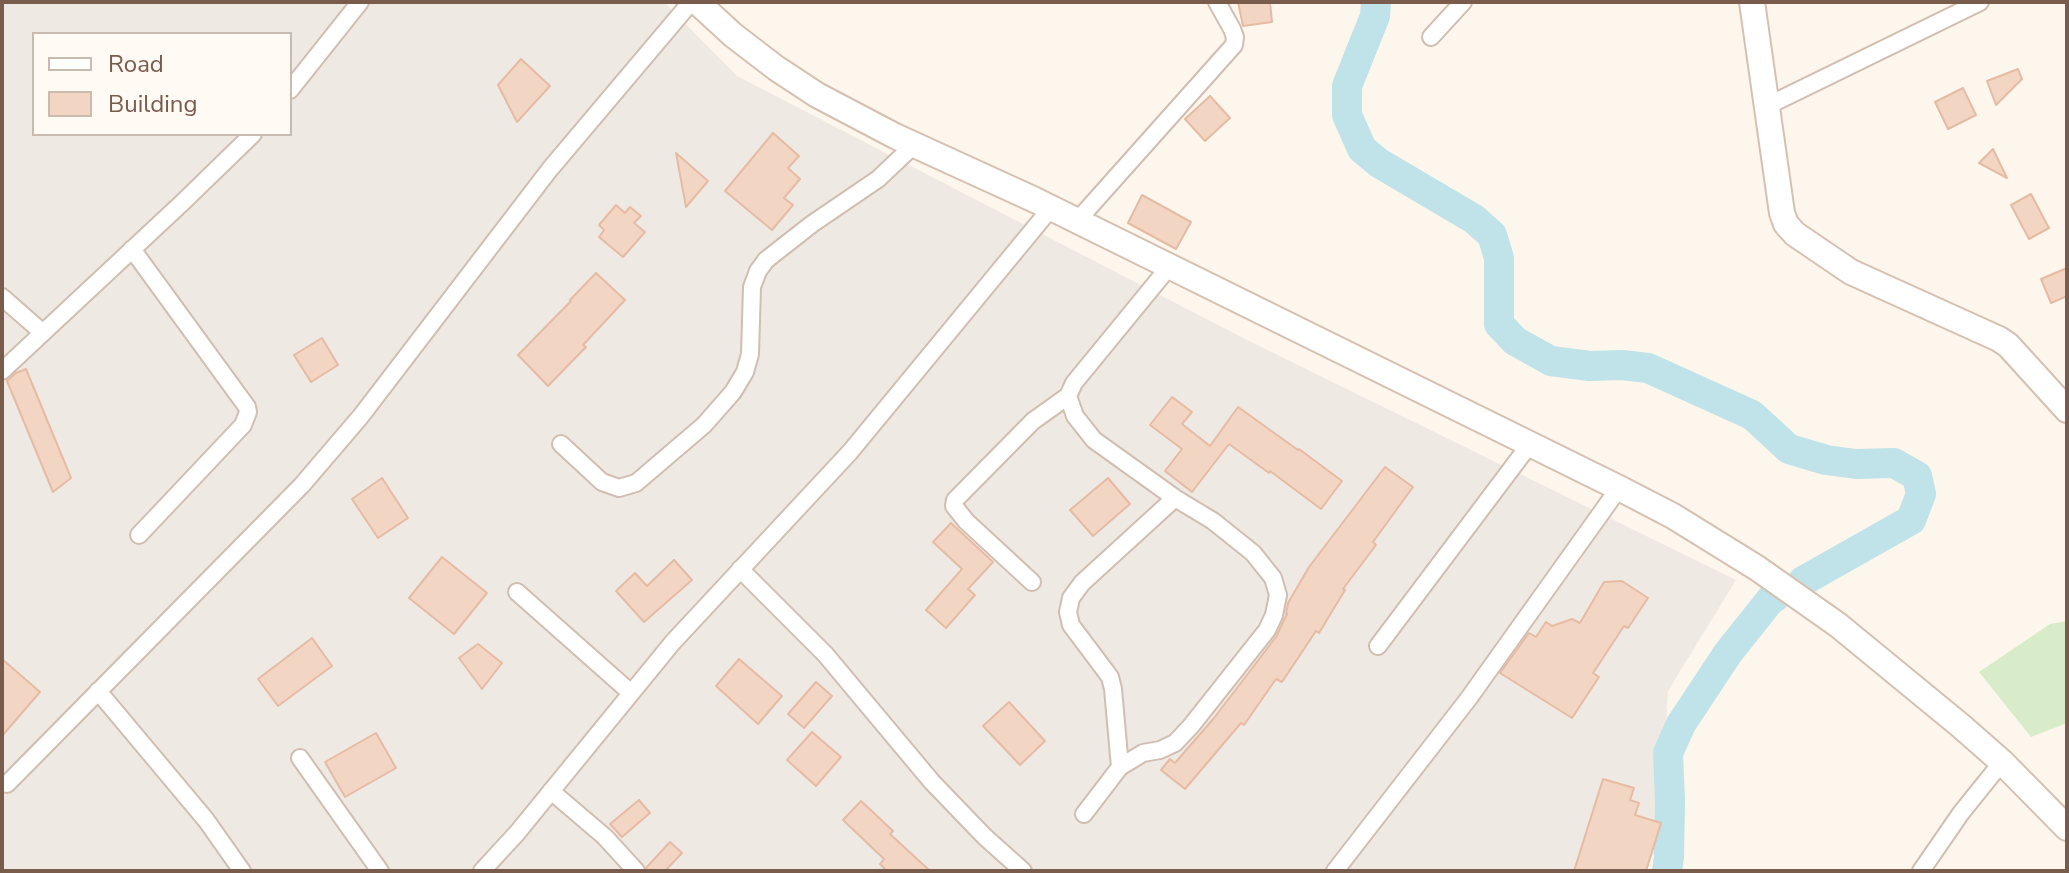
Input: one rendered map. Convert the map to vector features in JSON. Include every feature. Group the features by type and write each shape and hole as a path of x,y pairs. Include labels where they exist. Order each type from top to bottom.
{"main road":[{"path":"697,2 733,35 817,95 1673,516 1757,568 1838,625 2002,762 2067,828"},
{"path":"1752,2 1786,224 1795,234 1851,272 1991,334 2008,345 2067,410"}],"street":[{"path":"292,87 360,2"},
{"path":"7,784 309,476 361,416 550,169 691,2"},
{"path":"1077,221 1234,45 1232,29 1217,2"},
{"path":"1431,37 1463,2"},
{"path":"1767,106 1980,2"},
{"path":"2,371 251,136"},
{"path":"561,444 602,482 619,488 636,483 704,425 733,392 745,372 750,354 752,287 766,260 878,179 914,145"},
{"path":"482,871 517,833 673,642 850,452 1051,208"},
{"path":"132,249 248,412 243,425 139,535"},
{"path":"1032,582 966,521 954,506 955,500 1033,421 1068,396 1074,383 1169,267"},
{"path":"2,297 43,333"},
{"path":"1068,396 1075,416 1094,440 1213,521 1253,553 1273,578 1278,595 1267,630 1191,726 1175,743 1143,753 1120,767 1084,814"},
{"path":"1378,646 1530,444"},
{"path":"1335,871 1469,698 1619,488"},
{"path":"1120,767 1110,677 1071,625 1068,612 1071,598 1082,583 1175,498"},
{"path":"740,569 825,654 943,793 1023,871"},
{"path":"517,592 631,693"},
{"path":"98,691 206,820 242,871"},
{"path":"300,758 380,871"},
{"path":"1921,871 1961,813 2002,762"},
{"path":"551,791 605,837 636,871"}],"shaded area":[{"path":"2,2 664,2 737,76 1249,341 1736,580 1668,691 1657,850 1640,871 2,871"}],"green space":[{"path":"2067,621 2067,723 2031,737 1979,672 2050,624"}],"building":[{"path":"1238,2 1270,2 1272,22 1243,26"},
{"path":"521,59 550,86 517,122 498,85"},
{"path":"2018,69 2022,79 1996,105 1987,81"},
{"path":"1963,88 1976,115 1948,129 1935,102"},
{"path":"1210,96 1230,118 1205,141 1185,119"},
{"path":"773,133 799,156 788,168 800,179 784,198 793,205 772,230 725,191"},
{"path":"1993,149 2007,178 1979,163"},
{"path":"676,153 708,181 686,207"},
{"path":"2031,194 2049,228 2029,239 2011,205"},
{"path":"1142,195 1191,222 1176,249 1128,223"},
{"path":"616,205 625,213 630,207 641,216 634,223 645,232 623,257 599,237 604,230 599,225"},
{"path":"2067,268 2067,296 2051,303 2041,279"},
{"path":"596,273 625,300 548,386 518,355"},
{"path":"322,338 338,365 311,382 294,355"},
{"path":"26,369 71,478 53,492 7,381"},
{"path":"1172,397 1192,412 1182,424 1210,446 1238,407 1342,481 1321,509 1229,444 1192,492 1165,471 1182,449 1150,425"},
{"path":"1385,467 1413,487 1373,542 1376,545 1343,589 1319,633 1316,631 1282,682 1276,679 1244,725 1241,723 1185,789 1161,770 1170,759 1175,763 1214,718 1276,637 1287,614 1288,603 1309,567"},
{"path":"382,478 408,518 378,538 352,499"},
{"path":"1108,478 1130,504 1093,536 1070,510"},
{"path":"951,523 993,562 968,589 975,595 946,628 926,610 962,569 933,542"},
{"path":"442,557 487,593 454,634 409,598"},
{"path":"674,560 692,580 644,622 616,591 635,573 647,586"},
{"path":"1622,581 1648,598 1628,628 1624,626 1593,673 1599,677 1572,718 1500,673 1529,633 1536,637 1546,622 1552,626 1572,619 1580,623 1604,582"},
{"path":"312,638 332,666 278,706 258,679"},
{"path":"478,644 502,663 482,689 459,658"},
{"path":"2,659 40,692 2,736"},
{"path":"739,659 782,696 758,724 716,686"},
{"path":"816,682 832,696 804,728 788,714"},
{"path":"1009,702 1045,741 1020,765 983,726"},
{"path":"812,732 841,757 816,786 787,760"},
{"path":"376,733 396,768 345,797 325,762"},
{"path":"1603,779 1634,788 1630,800 1639,803 1635,815 1661,823 1646,871 1574,871"},
{"path":"639,800 650,813 622,837 610,824"},
{"path":"861,801 893,831 890,834 930,871 887,871 880,864 884,859 843,820"},
{"path":"670,842 682,853 665,871 647,871 646,868"}],"waterway":[{"path":"1376,2 1375,16 1347,86 1347,115 1362,149 1379,163 1474,219 1492,235 1499,258 1499,324 1515,341 1551,361 1648,368 1752,415 1789,449 1826,460 1856,464 1894,463 1917,476 1921,494 1911,520 1803,581"},
{"path":"1667,871 1670,801 1668,753 1681,724 1728,653 1775,597"}]}
